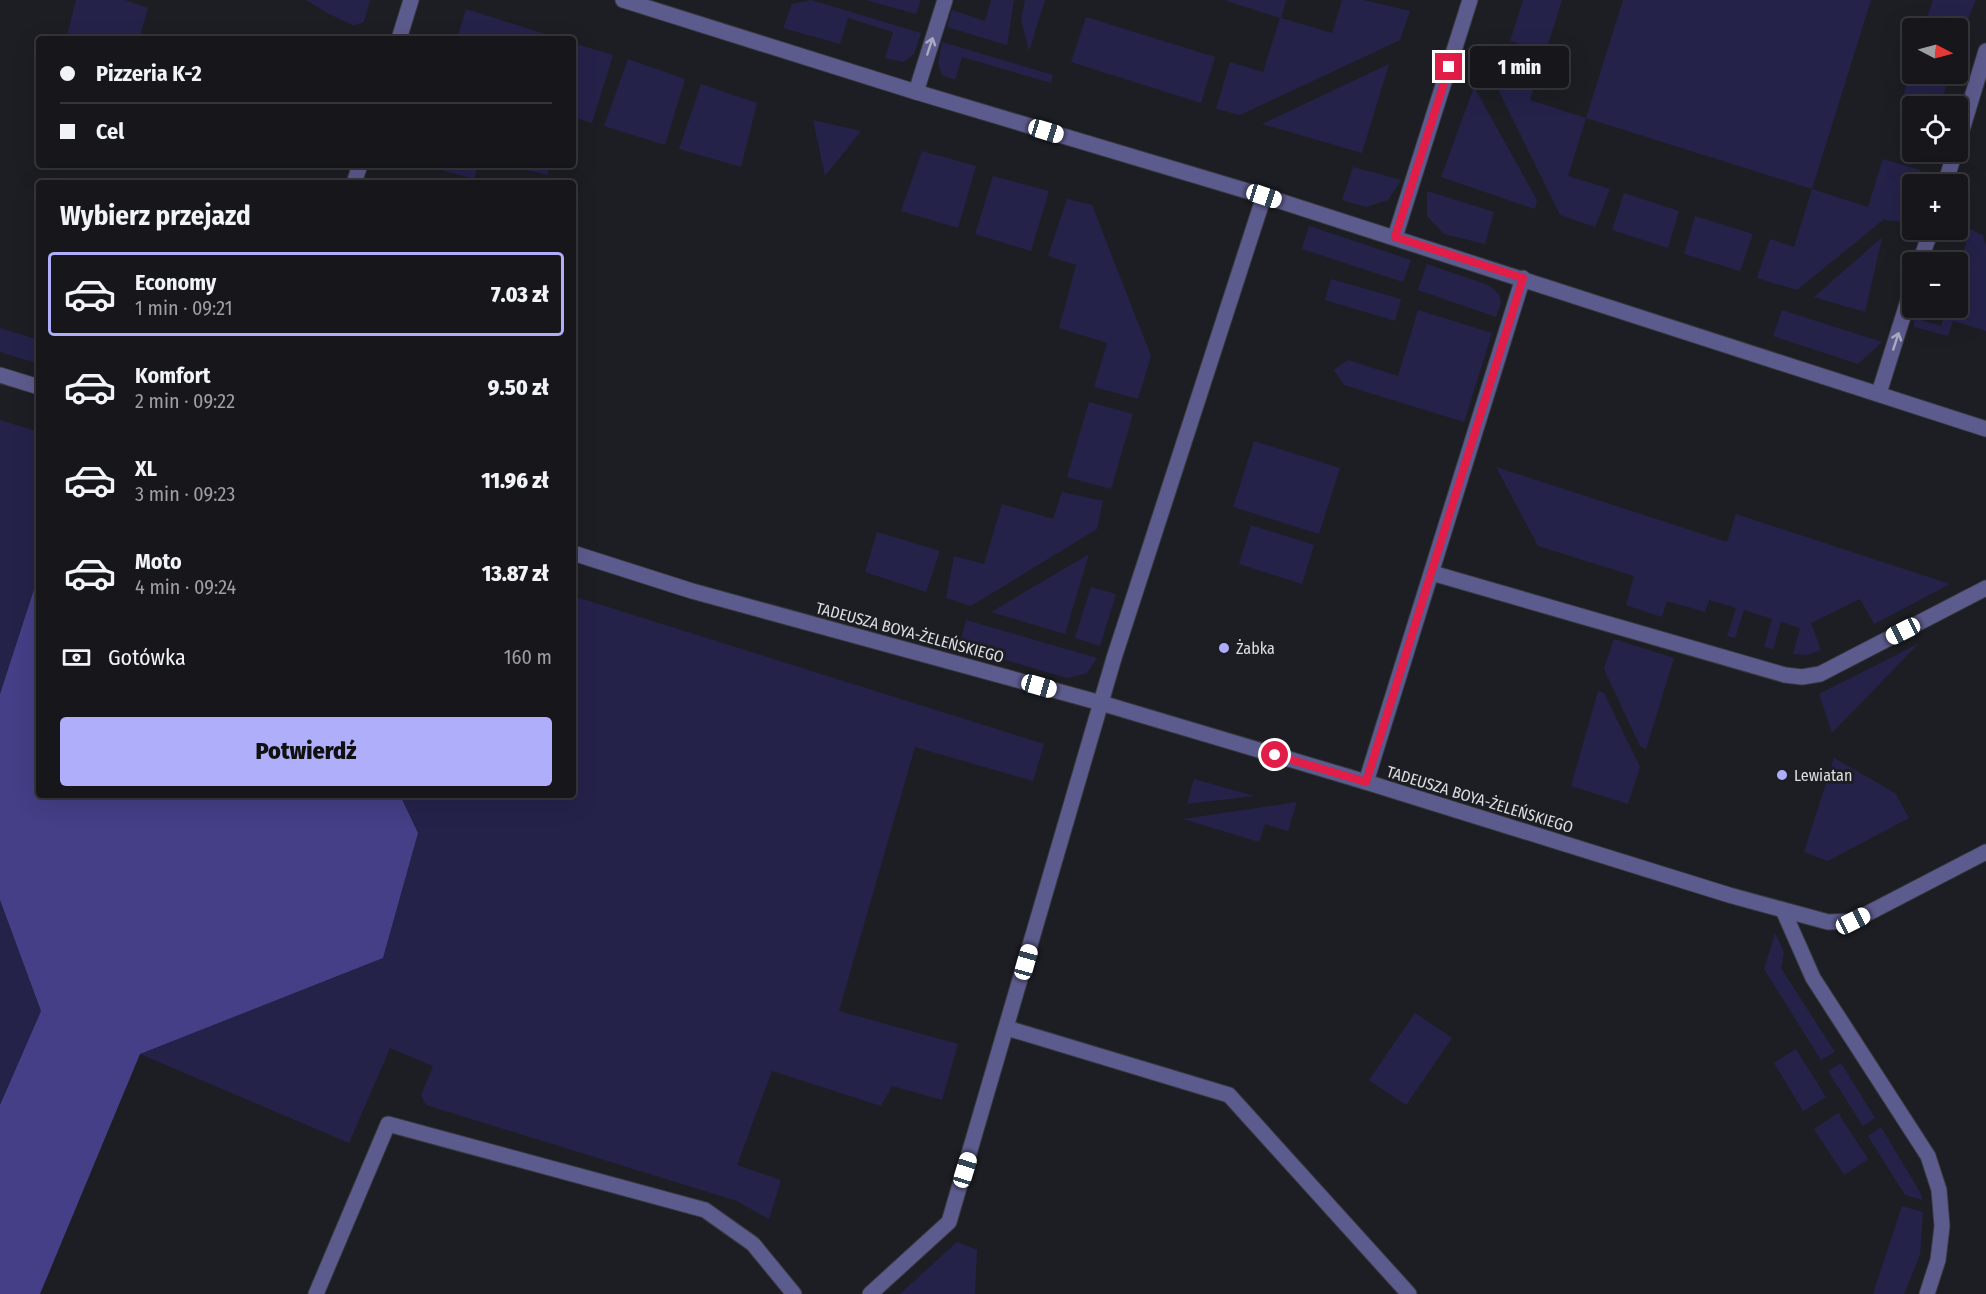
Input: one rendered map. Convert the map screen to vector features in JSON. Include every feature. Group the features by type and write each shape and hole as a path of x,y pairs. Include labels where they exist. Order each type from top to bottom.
{"street":[{"path":"400,36 411,0"},
{"path":"623,0 916,92 1395,237 1986,429"},
{"path":"916,92 945,0"},
{"path":"1395,237 1470,0"},
{"path":"1968,110 1986,51"},
{"path":"870,1294 949,1222 1101,703 1264,196"},
{"path":"1366,782 1523,278"},
{"path":"1879,393 1903,318"},
{"path":"0,375 36,386"},
{"name":"TADEUSZA BOYA-ŻELEŃSKIEGO","path":"576,553 692,591 1101,703 1366,782 1729,896 1828,922 1853,921 1986,852"},
{"path":"1432,573 1785,675 1802,677 1820,674 1986,588"},
{"path":"1783,910 1814,978 1928,1156 1939,1190 1942,1226 1938,1260 1927,1294"},
{"path":"1007,1028 1229,1095 1409,1294"},
{"path":"316,1294 388,1124 705,1210 753,1244 794,1294"}],"shaded area":[{"path":"76,0 125,0 148,8 140,36 67,36"},
{"path":"306,0 370,0 364,22 354,26"},
{"path":"811,0 921,33 914,54 903,62 885,58 893,32 848,18 840,44 783,28 792,4"},
{"path":"866,0 921,0 916,14"},
{"path":"991,0 1014,0 1007,45 947,27 952,10 985,21"},
{"path":"1025,0 1045,0 1029,51 1021,19"},
{"path":"1224,0 1286,0 1281,18 1332,33 1342,0 1364,0 1410,11 1400,40 1240,115 1216,109 1230,62 1263,72 1280,18"},
{"path":"1523,0 1562,0 1546,51 1510,41"},
{"path":"1623,0 1871,0 1812,189 1586,118"},
{"path":"1933,0 1976,0 1968,19 1927,18"},
{"path":"466,9 552,36 458,36"},
{"path":"1086,17 1215,57 1201,103 1071,62"},
{"path":"942,42 1053,75 1051,83 962,57 955,80 942,75 938,63"},
{"path":"576,44 613,55 592,123 576,118"},
{"path":"1507,55 1541,66 1530,100 1586,118 1568,176 1610,189 1595,227 1560,215 1494,81"},
{"path":"628,59 685,79 665,145 604,126"},
{"path":"1389,64 1362,153 1262,124"},
{"path":"701,84 757,103 741,167 679,149"},
{"path":"1907,84 1947,84 1943,96 1903,96"},
{"path":"1474,87 1537,200 1535,209 1441,177"},
{"path":"813,120 861,131 825,176"},
{"path":"922,151 976,166 958,228 901,211"},
{"path":"1883,159 1920,170 1919,174 1902,174 1902,222 1883,220 1797,290 1757,278 1770,239 1794,247 1812,189 1868,207"},
{"path":"1353,167 1401,180 1388,200 1366,207 1342,200"},
{"path":"434,168 477,168 474,179"},
{"path":"518,168 549,168 547,175"},
{"path":"993,176 1049,191 1031,251 975,234"},
{"path":"1427,191 1494,212 1485,244 1444,234 1427,216"},
{"path":"1624,193 1679,211 1668,248 1612,230"},
{"path":"1067,199 1092,205 1151,356 1138,399 1094,387 1107,343 1059,328 1076,265 1048,256"},
{"path":"1695,216 1753,234 1740,271 1684,254"},
{"path":"1309,226 1411,260 1403,282 1302,249"},
{"path":"1970,229 1983,235 1986,247 1986,331 1953,321 1948,336 1914,327 1914,318 1941,326 1943,318 1968,318 1968,252 1963,252"},
{"path":"1882,238 1865,312 1814,297 1878,241"},
{"path":"1427,264 1488,285 1499,294 1501,303 1496,317 1418,290"},
{"path":"1331,279 1401,299 1395,321 1325,300"},
{"path":"1418,310 1492,333 1464,422 1344,385 1334,370 1348,360 1398,376"},
{"path":"1782,310 1882,342 1858,364 1773,336"},
{"path":"0,328 36,339 36,363 0,352"},
{"path":"1089,402 1133,414 1111,489 1067,477"},
{"path":"0,420 36,431 36,583 0,694"},
{"path":"1254,441 1340,468 1319,534 1233,507"},
{"path":"1496,467 1727,542 1736,514 1950,584 1874,624 1860,599 1811,623 1821,650 1807,655 1793,654 1800,628 1781,622 1773,649 1764,647 1772,619 1744,610 1735,638 1727,636 1736,608 1709,600 1705,612 1667,601 1662,617 1626,605 1634,576 1538,546"},
{"path":"1062,492 1103,501 1097,529 971,606 946,598 954,556 984,564 1002,504 1053,519"},
{"path":"1251,525 1314,545 1302,584 1239,564"},
{"path":"877,532 940,551 926,592 865,572"},
{"path":"1089,554 1065,634 991,612"},
{"path":"36,583 36,798 401,798 418,833 383,958 140,1054 40,1294 0,1294 0,1105 41,1011 0,900 0,694"},
{"path":"1091,587 1116,594 1100,646 1075,638"},
{"path":"576,597 1044,744 1033,781 915,747 839,1011 958,1044 942,1100 892,1086 881,1106 772,1071 737,1165 781,1180 769,1219 737,1201 426,1105 421,1095 433,1066 390,1048 349,1143 140,1054 383,958 418,833 401,798 576,798"},
{"path":"966,620 1097,658 1087,673 1067,678 959,646"},
{"path":"1614,639 1674,658 1646,749 1640,746 1604,669"},
{"path":"1918,644 1832,733 1819,694"},
{"path":"1598,691 1604,693 1640,767 1628,804 1571,786"},
{"path":"1834,758 1895,793 1909,818 1828,861 1804,852"},
{"path":"1194,779 1254,796 1187,804"},
{"path":"1297,802 1288,831 1265,824 1259,842 1183,819"},
{"path":"0,900 41,1011 0,1105"},
{"path":"1775,933 1784,952 1781,968 1835,1052 1821,1060 1764,969"},
{"path":"1415,1013 1452,1038 1406,1105 1369,1080"},
{"path":"1796,1049 1826,1097 1803,1111 1774,1063"},
{"path":"1841,1063 1875,1118 1863,1126 1828,1071"},
{"path":"1838,1113 1868,1159 1844,1175 1814,1129"},
{"path":"1881,1127 1921,1194 1922,1200 1905,1195 1868,1136"},
{"path":"1902,1206 1923,1212 1920,1255 1904,1294 1873,1294"},
{"path":"957,1242 977,1250 975,1294 900,1294"}],"place":[{"name":"Żabka","path":"1224,648"},
{"name":"Lewiatan","path":"1782,775"}],"route":[{"path":"1275,755 1366,782 1523,278 1395,237 1449,67"}]}
